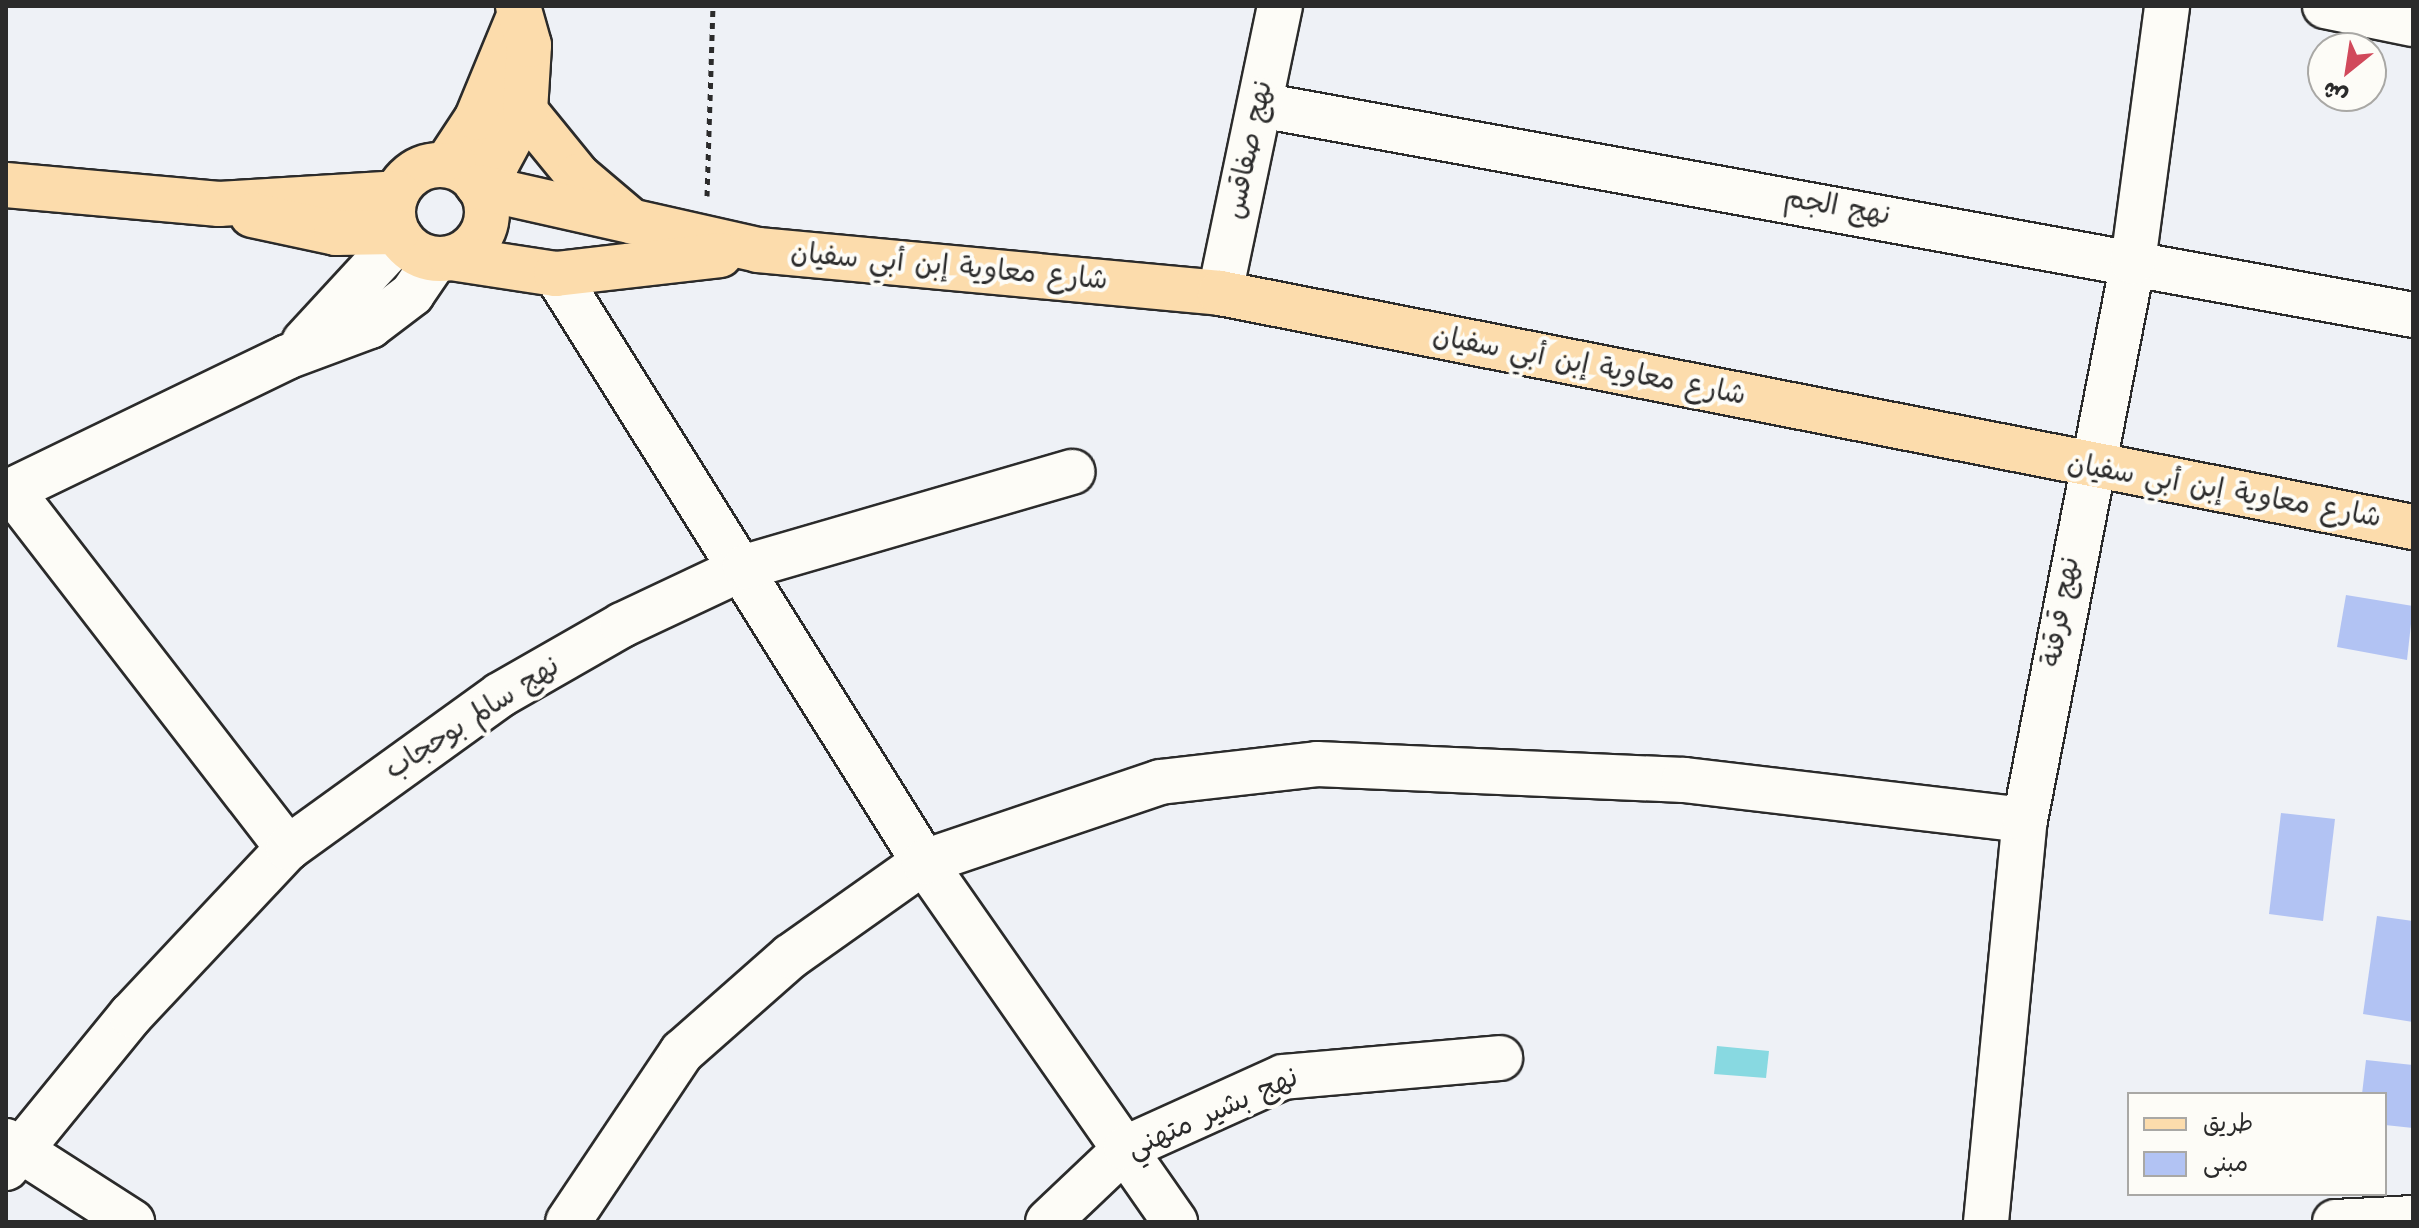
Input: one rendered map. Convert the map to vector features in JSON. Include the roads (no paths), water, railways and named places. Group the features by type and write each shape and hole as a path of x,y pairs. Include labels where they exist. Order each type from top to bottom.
{"main road":[{"path":"519,10 483,105 467,179 484,230 416,236 422,168 467,179 497,163 525,111 529,45 519,10"},
{"path":"525,111 578,176 643,229"},
{"name":"شارع معاوية إبن أبي سفيان","path":"467,179 643,229 758,250 1220,293 2088,467 2413,527"},
{"name":"شارع معاوية إبن أبي سفيان","path":"6,185 219,204 277,224 416,236 556,274 758,250"}],"street":[{"name":"نهج صفاقس","path":"1220,293 1280,6"},
{"name":"نهج قرقنة","path":"1986,1222 2025,820 2088,467 2133,262 2167,6"},
{"path":"2325,6 2413,24"},
{"name":"نهج الجم","path":"1260,105 2413,315"},
{"path":"288,848 9,492 287,357 416,236"},
{"path":"556,274 745,567 924,862 1175,1222"},
{"name":"نهج سالم بوحجاب","path":"10,1152 288,848 500,695 622,625 745,567 1072,472"},
{"path":"568,1222 682,1052 716,1014 924,862 1160,782 1317,764 1684,780 2025,820"},
{"name":"نهج بشير متهني","path":"1048,1222 1126,1148 1283,1077 1500,1058"},
{"path":"10,1152 132,1222"},
{"path":"2335,1222 2413,1218"}],"water":[{"path":"1717,1046 1769,1051 1766,1078 1714,1074"}]}
